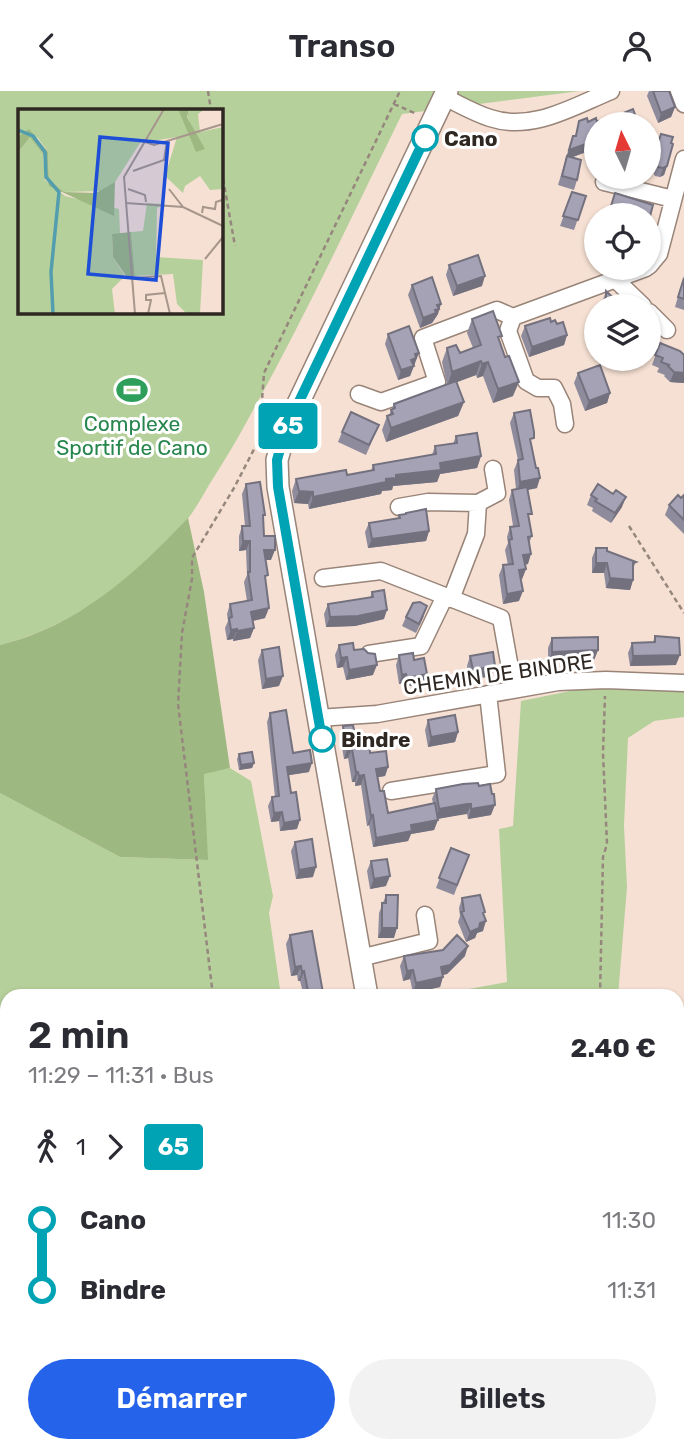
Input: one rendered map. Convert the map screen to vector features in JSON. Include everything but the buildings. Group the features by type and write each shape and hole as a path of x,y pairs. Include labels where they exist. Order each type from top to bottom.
{"main road":[{"path":"366,989 278,487 277,460 285,431 446,94"}],"street":[{"path":"446,94 489,118 519,123 544,118 611,91"},
{"path":"679,91 684,104"},
{"path":"661,246 684,159"},
{"path":"632,189 673,199"},
{"path":"359,394 381,402 437,382 423,338 497,310 513,317 616,280 631,294"},
{"path":"513,317 508,331 526,381 538,388 554,388 562,404 565,424"},
{"path":"661,324 667,330"},
{"path":"399,507 428,502 478,503 497,493 493,469"},
{"path":"369,654 421,646 448,597 476,534 478,503"},
{"path":"323,578 381,571 501,618 514,690"},
{"name":"CHEMIN DE BINDRE","path":"318,717 377,714 558,682 606,680 684,683"},
{"path":"391,792 497,774 488,694"},
{"path":"360,958 429,941 425,915"}],"path":[{"path":"208,91 211,109"},
{"path":"212,989 178,704 182,633 192,579 192,558 234,488 265,428 262,400 264,373 400,91"},
{"path":"394,104 422,117"},
{"path":"222,173 235,246"},
{"path":"629,526 684,613"},
{"path":"600,989 603,857 607,844 603,753 606,680"}],"green space":[{"name":"Complexe Sportif de Cano","path":"0,91 580,91 402,114 272,375 237,440 189,517 167,542 125,580 78,613 27,637 0,645"},
{"path":"188,518 204,592 230,768 204,774 208,860 120,857 0,793 0,645 55,625 103,596 147,559"},
{"path":"590,687 684,692 684,717 654,721 628,738 624,826 627,887 619,989 469,989 507,982 499,829 513,826 521,701"},
{"path":"230,768 251,781 273,896 269,913 280,989 0,989 0,793 120,857 207,860 204,773"}],"bus line":[{"name":"65","path":"322,739 278,487 277,460 285,431 425,138"}],"place":[{"name":"Cano","path":"425,138"},
{"name":"Complexe Sportif de Cano","path":"132,390"},
{"name":"Bindre","path":"322,739"}]}
